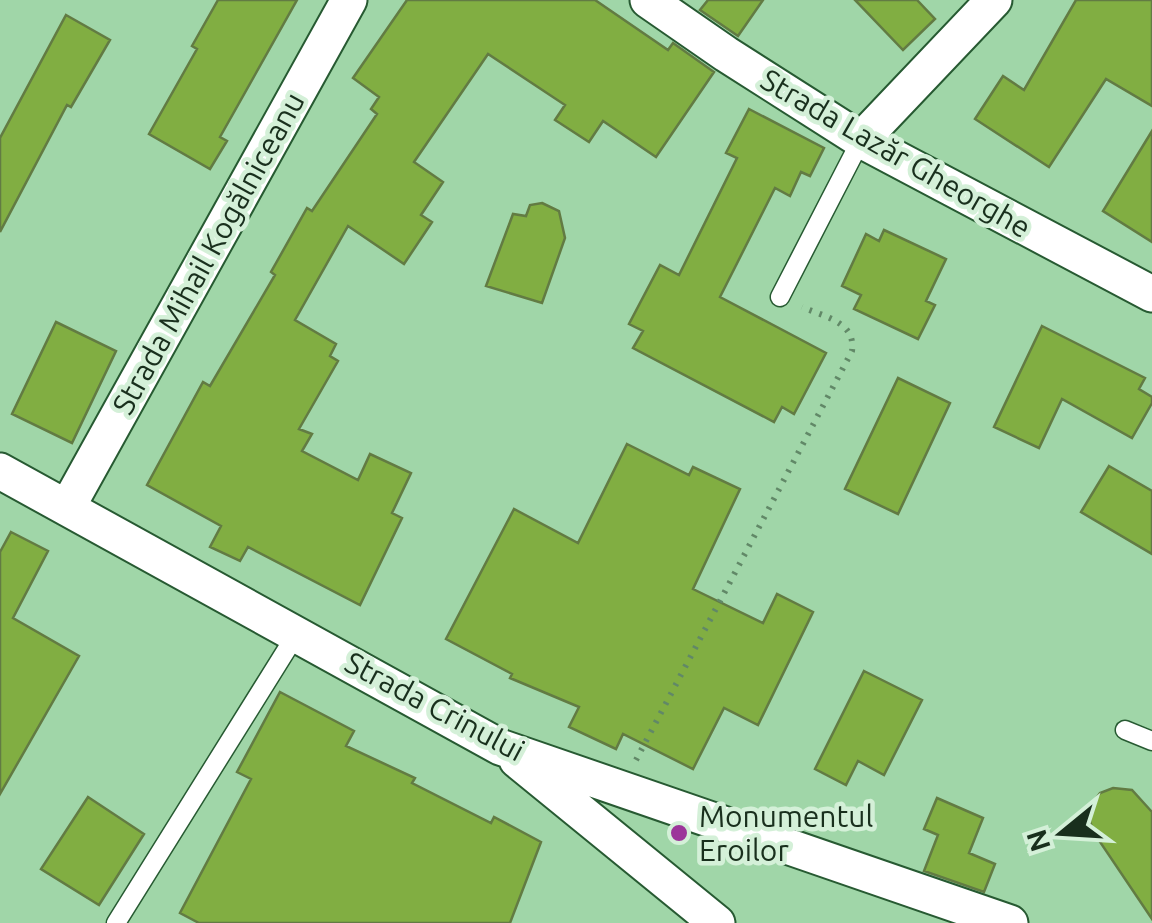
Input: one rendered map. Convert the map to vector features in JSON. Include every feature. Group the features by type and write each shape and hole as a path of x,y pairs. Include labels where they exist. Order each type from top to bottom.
{"street":[{"name":"Strada Mihail Kogălniceanu","path":"68,506 348,0"},
{"name":"Strada Lazăr Gheorghe","path":"648,0 861,140 1152,294"},
{"path":"861,140 994,0"},
{"name":"Strada Crinului","path":"0,471 500,747 1010,923"},
{"path":"500,747 717,923"}],"lane":[{"path":"780,297 861,140"},
{"path":"116,923 297,633"},
{"path":"1125,730 1152,741"}],"path":[{"path":"622,788 852,350 854,338 849,328 780,297"}],"building":[{"path":"218,0 297,0 220,137 227,141 210,169 149,134 197,49 192,46"},
{"path":"407,0 595,0 668,50 673,43 714,72 656,157 603,121 589,142 555,120 565,105 488,54 414,162 443,182 421,215 432,222 404,264 348,226 295,320 336,344 330,356 338,361 299,429 312,434 302,451 358,480 370,454 411,473 392,513 402,518 360,605 248,547 240,561 210,547 221,526 147,485 203,382 210,386 275,275 271,272 307,208 312,211 377,114 371,109 379,97 353,78"},
{"path":"708,0 763,0 738,36 700,10"},
{"path":"855,0 917,0 935,19 903,50"},
{"path":"1076,0 1152,0 1152,106 1106,79 1049,167 975,119 1003,76 1024,90"},
{"path":"66,15 110,40 71,107 67,105 0,232 0,138"},
{"path":"749,109 824,148 810,176 801,172 790,196 775,188 720,297 826,353 794,414 782,407 774,422 633,348 643,331 629,324 660,265 679,275 737,158 726,153"},
{"path":"1152,131 1152,242 1103,211"},
{"path":"542,203 559,211 565,238 542,303 486,286 513,214 526,216 530,205"},
{"path":"884,230 946,259 926,301 935,305 918,339 854,309 861,295 842,286 866,234 879,241"},
{"path":"56,322 116,351 72,443 12,414"},
{"path":"1042,326 1145,378 1139,389 1152,397 1152,403 1132,438 1062,399 1039,448 994,427"},
{"path":"898,378 950,403 898,514 845,489"},
{"path":"627,444 689,475 693,467 740,489 693,589 763,623 777,594 813,612 758,725 724,708 693,769 623,734 616,749 569,727 579,707 510,678 512,674 446,639 514,509 578,543"},
{"path":"1109,466 1152,491 1152,554 1081,512"},
{"path":"11,532 48,551 13,618 79,656 0,794 0,552"},
{"path":"864,671 922,700 884,775 858,761 846,785 815,769"},
{"path":"280,692 354,731 346,746 415,778 412,783 491,823 494,817 541,842 510,923 199,923 180,913 251,779 237,772"},
{"path":"1113,788 1132,790 1152,812 1152,919 1090,822 1092,804 1100,793"},
{"path":"88,797 144,834 99,905 41,869"},
{"path":"937,798 983,818 969,853 995,864 984,892 924,871 938,835 924,829"}],"place":[{"name":"Monumentul Eroilor","path":"679,833"}]}
